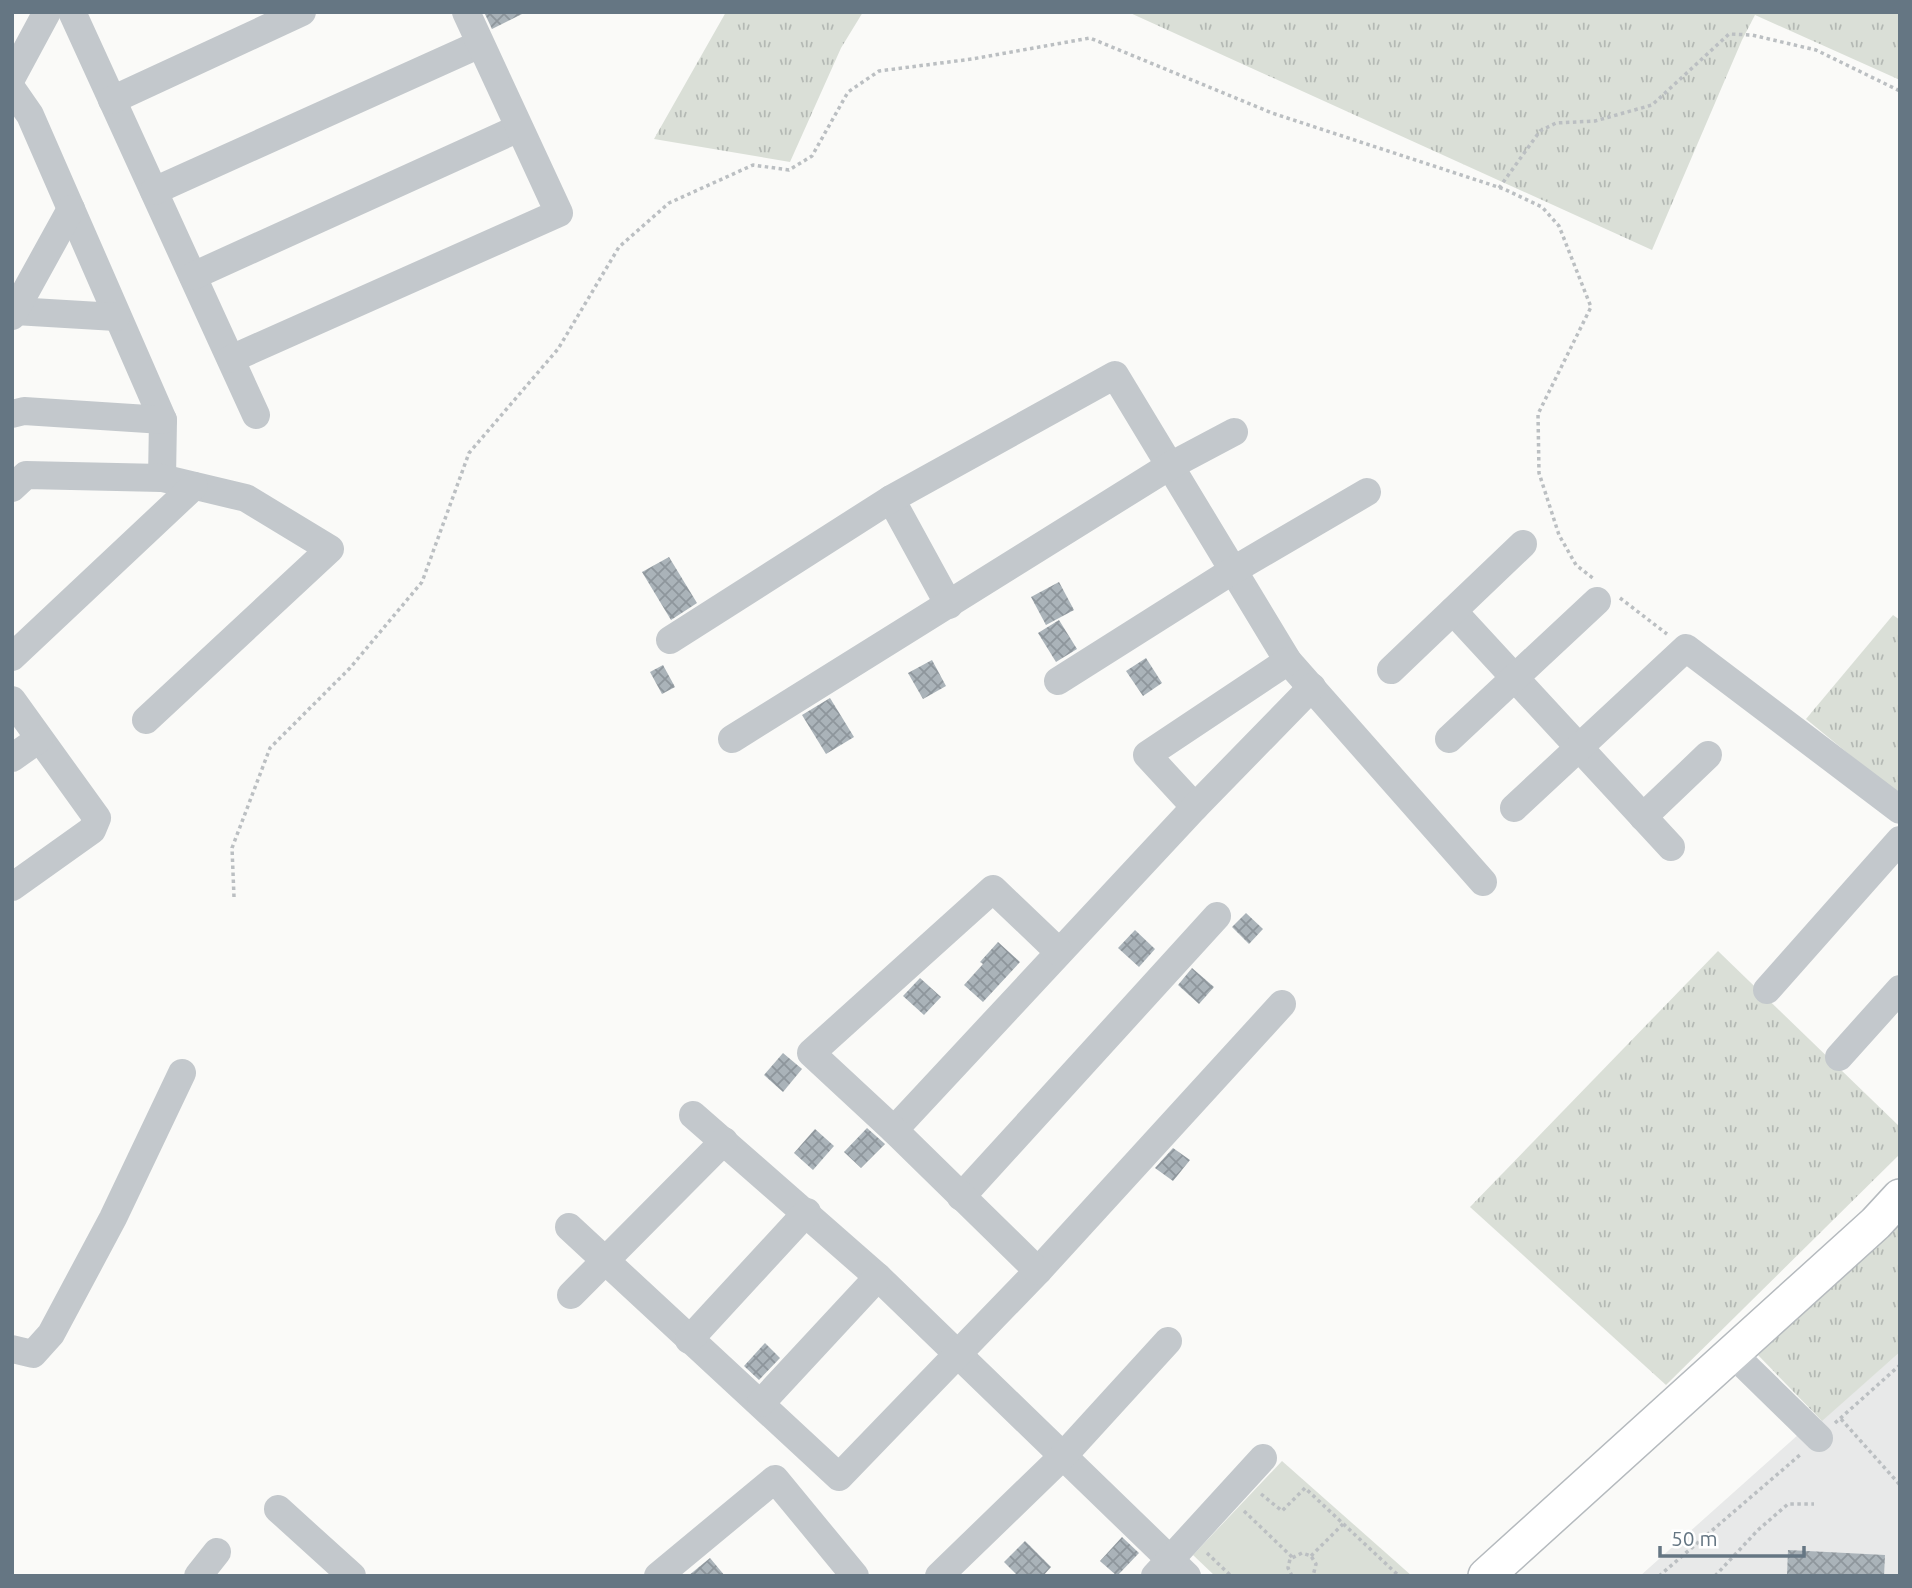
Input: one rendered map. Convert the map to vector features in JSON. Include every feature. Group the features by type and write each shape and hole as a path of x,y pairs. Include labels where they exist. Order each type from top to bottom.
{"main road":[{"path":"1486,1576 1733,1354 1876,1223 1900,1197"}],"street":[{"path":"12,77 47,12"},
{"path":"72,12 256,415"},
{"path":"112,100 302,12"},
{"path":"230,359 559,213 466,12"},
{"path":"154,191 480,44"},
{"path":"12,89 30,115 163,420 162,478"},
{"path":"193,276 519,128"},
{"path":"71,209 13,314 116,317"},
{"path":"670,640 891,499 1115,375 1168,467 1288,661 1483,882"},
{"path":"12,414 24,411 163,420"},
{"path":"732,739 1168,467 1234,432"},
{"path":"12,488 26,475 162,478 246,498 330,549 146,720"},
{"path":"12,657 194,486"},
{"path":"1058,681 1232,571 1367,492"},
{"path":"891,499 949,606"},
{"path":"1391,670 1523,544"},
{"path":"1449,739 1605,594"},
{"path":"1453,611 1671,847"},
{"path":"1514,807 1686,648 1900,810"},
{"path":"1195,807 1147,755 1288,661"},
{"path":"894,1130 1059,951 1312,687"},
{"path":"12,700 97,818 92,830 12,887"},
{"path":"12,758 39,739"},
{"path":"1643,817 1708,755"},
{"path":"1767,990 1900,840"},
{"path":"1038,1271 811,1053 993,889 1059,951"},
{"path":"961,1197 1217,916"},
{"path":"1839,1057 1900,989"},
{"path":"569,1227 839,1477 1038,1271 1282,1004"},
{"path":"12,1349 33,1354 51,1334 113,1219 182,1073"},
{"path":"693,1115 807,1212 878,1277 1063,1457 1171,1571 1263,1458"},
{"path":"571,1295 724,1141"},
{"path":"689,1340 807,1212"},
{"path":"761,1404 878,1277"},
{"path":"939,1576 1063,1457 1168,1341"},
{"path":"1733,1354 1819,1438"},
{"path":"658,1576 775,1479 842,1571"},
{"path":"278,1509 352,1576"},
{"path":"198,1576 217,1552"}],"path":[{"path":"1500,188 1540,131 1556,122 1595,121 1652,105 1729,34 1752,35 1816,50 1900,92"},
{"path":"234,897 232,848 270,748 350,668 422,582 470,453 558,349 619,247 669,203 753,165 789,170 812,156 848,92 879,71 972,59 1090,38 1272,113 1500,188 1542,207 1559,226 1591,307 1538,414 1539,473 1559,535 1576,565 1605,594 1686,648"},
{"path":"1659,1576 1900,1365"},
{"path":"1841,1419 1900,1485"},
{"path":"1261,1494 1282,1511 1305,1488 1399,1576"},
{"path":"1715,1576 1758,1530 1788,1504 1814,1504"},
{"path":"1244,1511 1292,1557"},
{"path":"1311,1556 1343,1524"},
{"path":"1206,1552 1231,1576"},
{"path":"1292,1557 1303,1553 1311,1556 1316,1564 1313,1576"},
{"path":"1292,1557 1288,1568 1292,1576"}],"shaded area":[{"path":"1900,1352 1900,1576 1640,1576 1799,1434 1822,1420"}],"green space":[{"path":"726,12 863,12 841,48 790,162 654,139"},
{"path":"1128,12 1900,12 1900,80 1755,15 1652,250"},
{"path":"1893,615 1900,620 1900,796 1806,719"},
{"path":"1718,951 1900,1127 1900,1154 1666,1385 1470,1207"},
{"path":"1900,1219 1900,1352 1822,1421 1758,1355"},
{"path":"1282,1461 1412,1576 1215,1576 1193,1555"}],"building":[{"path":"484,12 526,12 492,29"},
{"path":"669,557 697,603 671,620 642,572"},
{"path":"1059,582 1074,610 1046,625 1031,597"},
{"path":"1059,620 1077,649 1056,662 1038,633"},
{"path":"1146,658 1162,683 1143,696 1126,671"},
{"path":"932,660 946,686 923,699 908,673"},
{"path":"663,665 675,687 662,694 650,672"},
{"path":"830,698 854,737 826,754 802,715"},
{"path":"1246,913 1263,929 1249,944 1232,927"},
{"path":"1135,930 1155,949 1139,967 1118,948"},
{"path":"998,942 1020,962 983,1002 964,985"},
{"path":"1192,968 1214,987 1199,1004 1178,985"},
{"path":"920,978 941,997 924,1015 903,996"},
{"path":"783,1053 802,1069 783,1092 764,1075"},
{"path":"867,1128 885,1144 861,1168 844,1152"},
{"path":"815,1129 834,1146 813,1170 794,1153"},
{"path":"1173,1148 1190,1160 1173,1181 1155,1168"},
{"path":"765,1343 780,1358 759,1380 744,1366"},
{"path":"1122,1537 1139,1553 1117,1576 1100,1561"},
{"path":"1025,1541 1051,1567 1043,1576 1018,1576 1004,1562"},
{"path":"1788,1550 1885,1555 1884,1576 1787,1576"},
{"path":"710,1558 725,1576 688,1576"}]}
